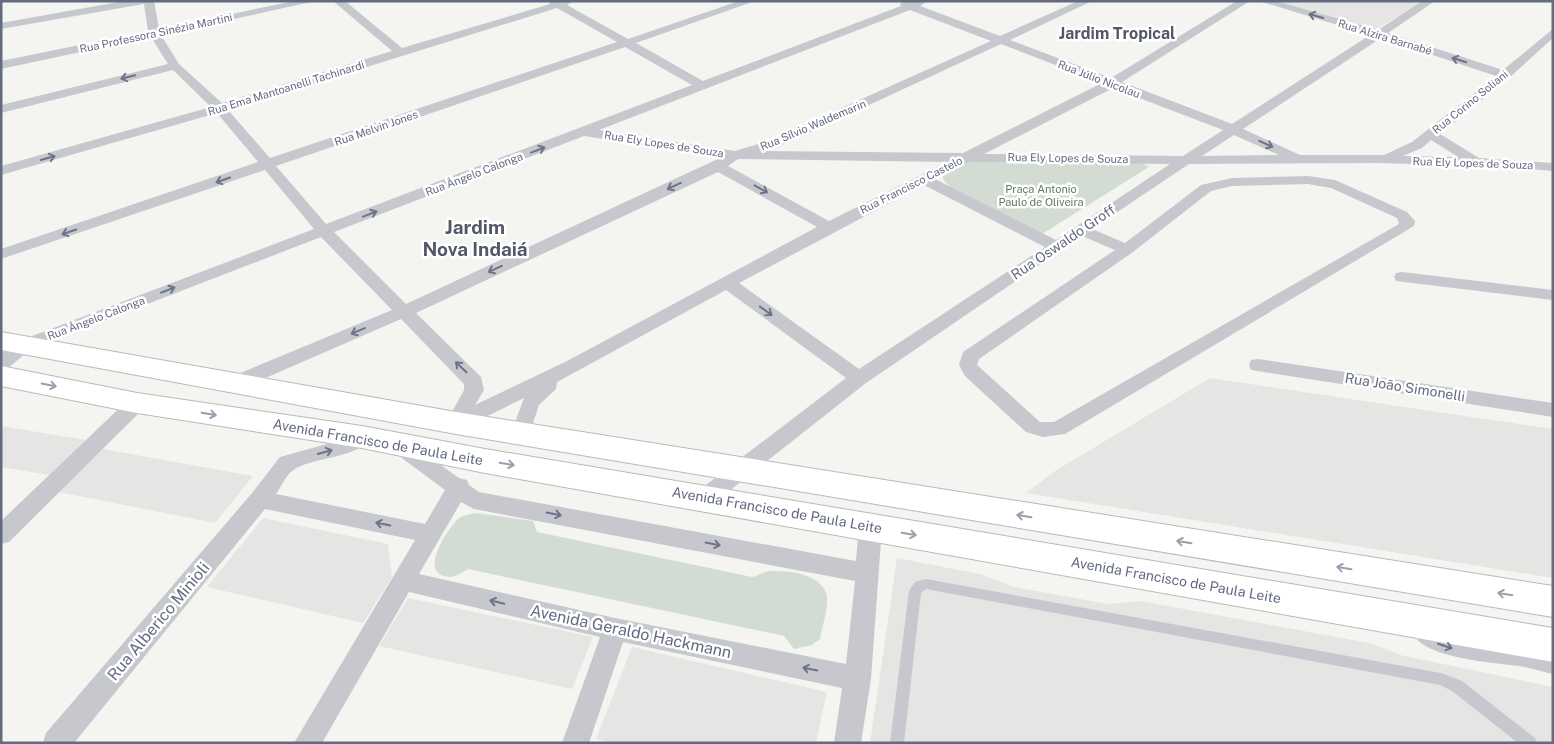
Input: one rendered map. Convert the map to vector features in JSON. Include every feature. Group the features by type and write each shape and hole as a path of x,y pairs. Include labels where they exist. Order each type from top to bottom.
{"main road":[{"path":"13,343 456,423 1553,602"},
{"name":"Avenida Francisco de Paula Leite","path":"1,376 138,403 362,437 398,445 1553,645"}],"street":[{"path":"1,26 143,1"},
{"path":"149,1 154,34 175,66 220,108 324,231 474,382 474,390 456,423"},
{"name":"Rua Professora Sinézia Martini","path":"1,65 311,1"},
{"path":"338,1 401,53"},
{"name":"Rua Melvin Jones","path":"1,254 750,1"},
{"name":"Rua Júlio Nicolau","path":"897,1 1233,129 1299,160"},
{"name":"Rua Ângelo Calonga","path":"1,363 13,343 324,231 923,1"},
{"name":"Rua Sílvio Waldemarin","path":"233,384 403,312 718,166 735,155 773,144 805,130 1002,42 1087,1"},
{"name":"Rua Francisco Castelo","path":"456,423 574,366 828,227 1111,84 1245,1"},
{"name":"Rua Alzira Barnabé","path":"1264,1 1379,34 1505,75"},
{"name":"Rua Oswaldo Groff","path":"706,497 744,470 859,378 1186,160 1430,1"},
{"path":"560,2 625,43 701,85"},
{"name":"Rua Ema Mantoanelli Tachinardi","path":"1,171 220,108 560,2"},
{"name":"Rua Corino Soliani","path":"1380,159 1417,145 1505,75 1553,32"},
{"path":"1,109 175,66"},
{"path":"805,130 797,140 800,148 811,155"},
{"name":"Rua Ely Lopes de Souza","path":"584,132 735,155 1186,160 1380,159 1553,167"},
{"path":"1432,133 1439,141 1450,148 1481,163"},
{"path":"1007,137 1006,144 1027,157"},
{"path":"718,166 828,227"},
{"path":"922,178 1056,246"},
{"path":"1321,181 1335,184 1402,215 1407,221 1406,226 1058,429 1043,430 1033,427 972,372 968,365 970,356 1127,249 1206,188 1232,182 1321,181"},
{"path":"1080,230 1127,249"},
{"path":"1402,277 1553,295"},
{"path":"726,282 859,378"},
{"name":"Rua João Simonelli","path":"1258,365 1553,410"},
{"name":"Rua Francisco Castelo","path":"520,433 527,410 536,394 574,366"},
{"path":"1,535 138,403"},
{"name":"Rua Alberico Minioli","path":"56,743 260,499 287,463 336,449 362,437"},
{"path":"398,445 422,464 459,486 474,500 868,573"},
{"path":"306,743 459,486"},
{"path":"260,499 431,534"},
{"path":"847,743 858,679 868,573 867,550 871,527"},
{"name":"Avenida Geraldo Hackmann","path":"404,581 615,629 858,679"},
{"path":"575,743 615,629"}],"lane":[{"path":"897,743 915,591 919,586 926,584 1441,679 1457,686 1530,743"},
{"path":"1404,620 1425,638 1442,646 1553,668"}],"shaded area":[{"path":"1275,1 1407,1 1418,4 1373,31"},
{"path":"1210,378 1553,429 1553,578 1026,493 1055,471"},
{"path":"1,426 86,440 49,475 1,467"},
{"path":"103,449 253,476 215,523 59,492"},
{"path":"263,518 388,544 392,577 363,623 207,587"},
{"path":"897,558 980,574 1014,587 1108,604 1141,601 1374,644 1400,655 1553,687 1553,743 870,743"},
{"path":"408,598 593,637 572,689 379,646"},
{"path":"632,647 827,692 816,743 613,743 596,739"}],"green space":[{"name":"Praça Antonio Paulo de Oliveira","path":"970,160 1142,163 1149,167 1042,234 950,187 943,179 943,174"},
{"path":"477,513 533,521 537,532 752,577 772,571 804,575 817,582 826,593 826,609 820,639 812,645 794,649 784,636 468,569 452,577 440,575 436,569 435,562 446,534 460,517"}],"district":[{"name":"Jardim Tropical","path":"1117,33"},
{"name":"Jardim Nova Indaiá","path":"475,238"}]}
